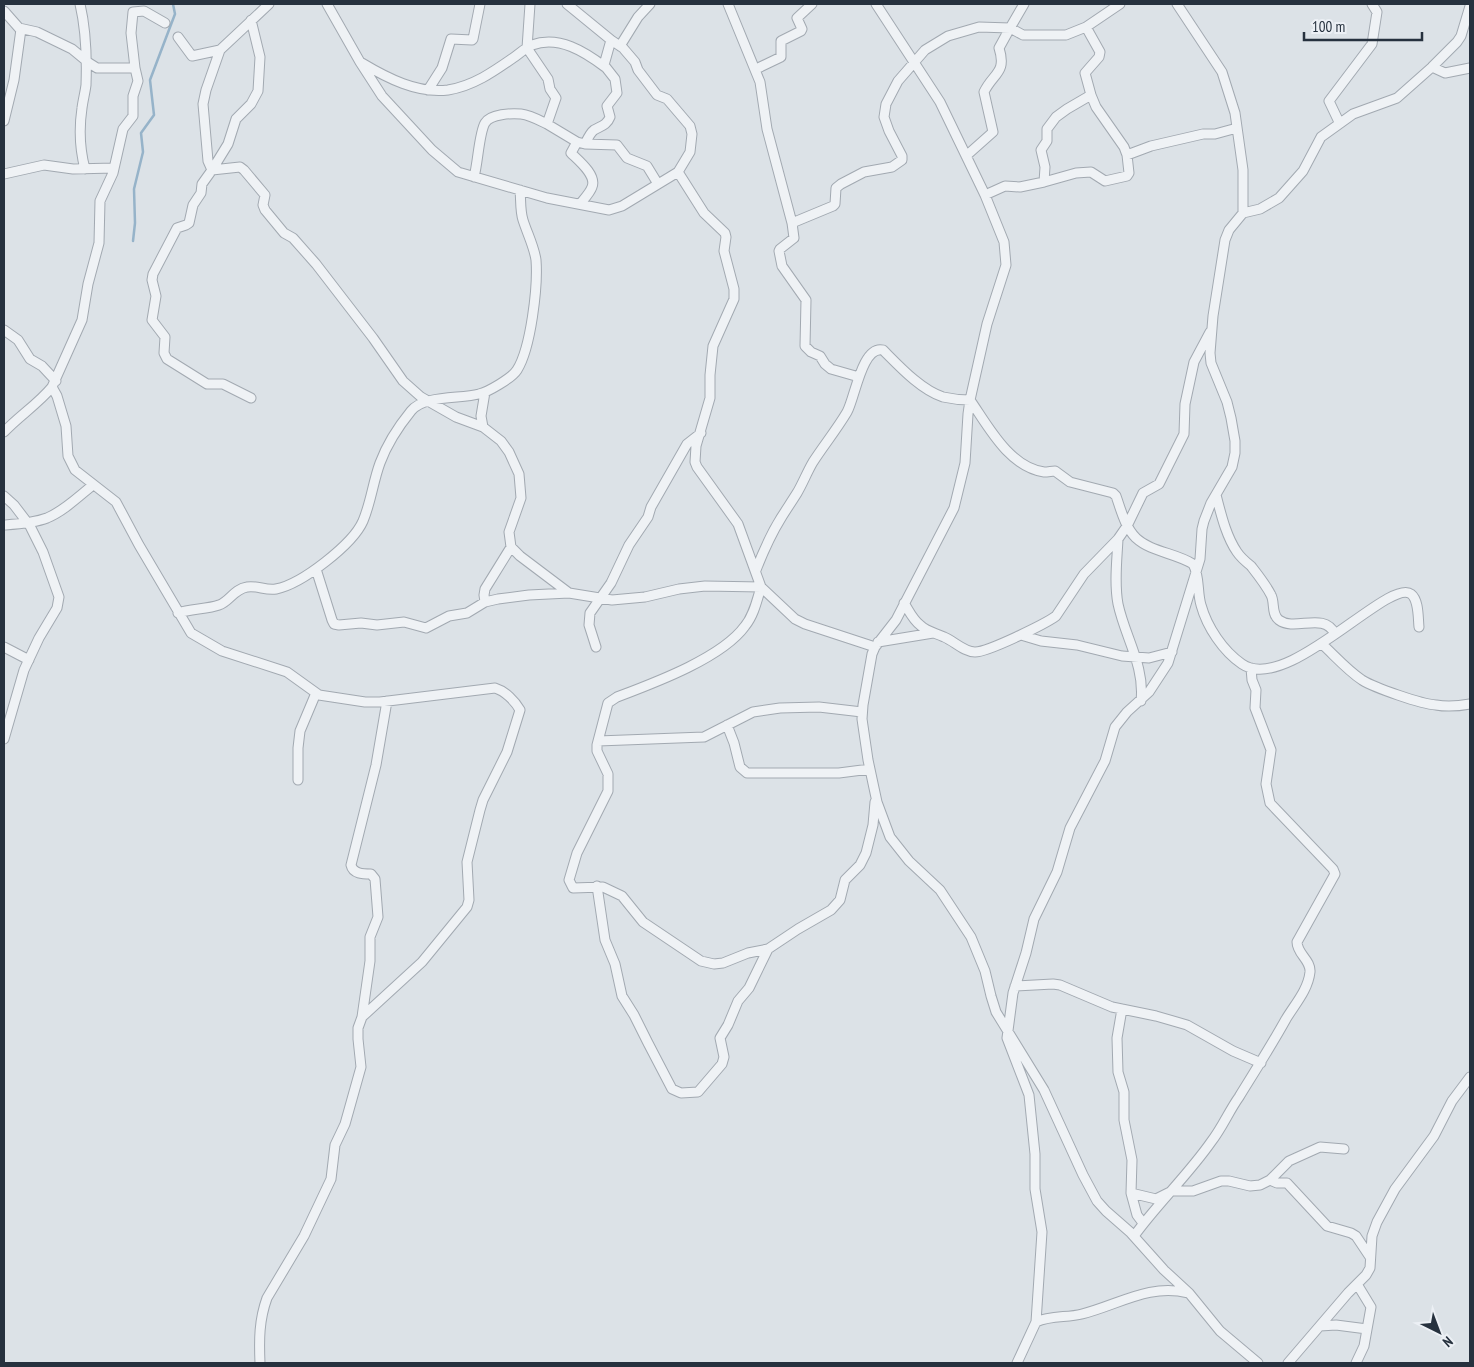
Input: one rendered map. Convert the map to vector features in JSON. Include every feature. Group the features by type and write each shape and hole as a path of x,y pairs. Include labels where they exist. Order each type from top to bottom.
{"street":[{"path":"80,4 86,61 86,86 81,110 81,152 85,169"},
{"path":"212,170 208,160 203,104 206,90 220,50 269,4"},
{"path":"327,4 382,96 432,150 452,168 458,172 520,190 609,210 615,209 678,172 690,152 692,134 690,126 667,99 657,95 638,70 635,62 620,46 567,4"},
{"path":"428,90 442,68 451,39 474,39 480,4"},
{"path":"530,4 527,48 548,80 550,88 556,97 547,124"},
{"path":"620,46 638,17 650,4"},
{"path":"728,4 756,69 768,136 792,223 794,238 779,251 782,266 806,300 806,346 811,352 820,356 825,364 832,369 859,377"},
{"path":"756,69 781,57 781,40 801,31 802,29 797,18 812,4"},
{"path":"876,4 940,102 985,195 1004,242 1006,265 989,319 970,400 964,463 954,508 896,620 876,645 862,712 876,798 890,837 908,860 940,890 971,937 985,971 993,1005 1044,1090 1090,1191 1106,1211 1134,1236 1164,1270 1189,1293 1220,1331 1258,1363"},
{"path":"966,156 993,132 984,92 1001,70 1002,59 999,48 1024,4"},
{"path":"792,223 833,206 835,204 836,188 840,184 868,170 892,167 902,160 902,156 888,131 884,111 893,88 933,44 948,36 980,27 1010,28 1023,35 1062,35 1086,27 1120,4"},
{"path":"1177,4 1224,76 1237,128 1243,176 1243,213"},
{"path":"1339,122 1329,101 1372,44 1377,12 1372,4"},
{"path":"1016,1363 1036,1322 1042,1232 1035,1189 1029,1095 1008,1043 1015,986 1034,919 1057,872 1070,828 1105,761 1116,727 1127,712 1141,701 1153,687 1168,663 1201,553 1202,529 1216,495 1232,467 1235,440 1227,402 1211,363 1210,352 1212,328 1228,230 1243,213 1260,209 1284,194 1303,171 1318,141 1339,122 1358,111 1397,98 1432,67 1461,36 1470,6"},
{"path":"4,11 21,29 37,32 72,49 97,68 135,68"},
{"path":"4,432 14,421 38,402 54,384 82,320 88,284 99,243 100,205 114,168 123,129 133,116 133,96 138,81 131,33 133,12 144,11 165,23"},
{"path":"251,20 260,58 258,91 251,104 236,119 228,144 202,184 200,193 193,205 189,223 186,226 177,228 152,277 156,296 152,320 165,337 164,353 168,360 207,384 223,384 251,398"},
{"path":"985,195 1005,186 1020,187 1076,173 1091,172 1105,181 1127,176 1129,173 1124,147 1096,107 1091,95 1085,73 1099,57 1100,52 1086,27"},
{"path":"4,121 14,80 21,29"},
{"path":"178,37 192,56 220,50"},
{"path":"605,67 611,40"},
{"path":"360,62 409,86 428,90 448,90 472,83 488,75 532,45 549,42 569,45 587,53 614,77 617,93 607,106 610,120 594,130 571,153 585,165 593,185 580,204"},
{"path":"1432,67 1445,73 1470,68"},
{"path":"1044,182 1045,167 1041,150 1048,141 1047,129 1060,114 1091,95"},
{"path":"474,177 482,133 487,120 502,115 521,114 547,124 581,143 617,145 627,158 647,166 658,184"},
{"path":"1127,155 1152,146 1237,128"},
{"path":"4,174 44,165 85,169 114,168"},
{"path":"212,170 240,168 244,170 265,195 263,206 265,210 316,264 373,338 403,381 412,390 456,417 483,427 501,441 509,452 519,474 521,498 509,532 511,547 568,593"},
{"path":"678,172 704,213 725,233 724,251 734,289 733,303 713,346 709,402 696,446 695,462 738,524 762,587 795,619 805,624 876,645 933,633"},
{"path":"178,612 220,605 231,594 246,587 265,590 277,589 296,583 316,569 356,533 366,514 380,463 387,446 418,404 485,392 516,371 523,356 534,313 536,258 530,236 523,221 520,190"},
{"path":"904,603 919,624 967,650 977,652 1021,635 1050,621 1056,616 1084,574 1127,526 1143,493 1159,484 1180,443 1185,428 1185,404 1194,362 1212,328"},
{"path":"4,330 18,340 30,359 42,366 54,384 66,426 68,456 75,470 116,502 191,633 222,651 287,672 316,693 365,702 495,688 501,690 517,704 520,710 507,752 483,800 468,856 469,900 467,907 422,962 362,1017"},
{"path":"756,570 775,528 797,493 809,468 847,412 859,377 871,353 879,349 883,350 925,387 941,396 970,400 1005,449 1018,460 1044,472 1056,471 1073,483 1113,493 1116,496 1127,526 1136,538 1192,564 1196,572 1201,605 1208,621 1226,650 1240,662 1251,668 1262,669 1295,659 1322,644 1390,598 1407,592 1416,601 1419,627"},
{"path":"483,427 481,416 485,392"},
{"path":"4,419 14,421"},
{"path":"596,646 589,621 591,611 611,583 629,545 648,517 687,444 701,432"},
{"path":"4,525 28,523 56,514 93,485"},
{"path":"1216,495 1220,512 1233,544 1240,555 1257,573 1270,594 1274,613 1278,619 1291,624 1315,622 1326,625 1335,634"},
{"path":"4,496 28,523 43,552 59,597 57,608 39,638 24,670 4,739"},
{"path":"1118,538 1116,591 1118,605 1141,679 1141,701"},
{"path":"485,602 484,593 511,547"},
{"path":"316,569 334,624 339,626 361,623 377,625 404,622 426,628 449,616 471,612 485,602 529,595 568,593 612,600 705,586 762,587"},
{"path":"762,587 747,624 725,646 678,672 617,697 608,703 597,751 608,774 608,791 577,853 568,880 573,888 597,886 609,889 622,896 644,922 701,962 722,964 748,953 768,949 831,910 840,900 845,880 860,865 866,853 873,825 876,798"},
{"path":"1021,635 1041,641 1076,645 1136,658 1149,658 1172,652"},
{"path":"1322,644 1362,680 1374,685 1433,705 1460,706 1470,704"},
{"path":"4,647 29,660"},
{"path":"1134,1236 1212,1142 1307,986 1310,966 1298,949 1298,942 1335,872 1270,803 1266,784 1271,750 1255,708 1256,690 1252,680 1251,668"},
{"path":"298,780 300,730 316,693"},
{"path":"260,1363 258,1337 264,1308 308,1228 331,1179 335,1145 345,1124 361,1067 362,1060 358,1028 362,1017 370,961 370,937 378,917 375,879 371,874 360,874 354,871 351,864 376,765 387,701"},
{"path":"598,741 704,736 713,734 752,712 780,708 819,707 862,712"},
{"path":"727,725 740,767 747,773 839,773 870,769"},
{"path":"597,886 605,940 615,964 622,996 634,1014 672,1089 676,1092 700,1091 722,1064 724,1056 720,1038 728,1025 738,1001 749,988 768,949"},
{"path":"1015,986 1060,985 1112,1007 1156,1016 1186,1025 1233,1051 1261,1063"},
{"path":"1122,1009 1117,1050 1118,1072 1124,1092 1124,1120 1132,1160 1132,1193 1138,1215 1143,1224"},
{"path":"1288,1363 1366,1275 1372,1259 1372,1236 1381,1213 1394,1189 1434,1136 1452,1101 1470,1077"},
{"path":"1132,1193 1156,1199 1172,1191 1193,1192 1220,1181 1255,1186 1270,1180 1289,1161 1320,1147 1344,1148"},
{"path":"1270,1180 1287,1183 1327,1226 1356,1236 1372,1259"},
{"path":"1356,1363 1364,1346 1370,1307 1357,1284"},
{"path":"1036,1322 1044,1318 1079,1315 1128,1297 1163,1289 1189,1293"},
{"path":"1320,1326 1336,1325 1367,1329"}],"waterway":[{"path":"133,241 135,223 134,189 143,152 141,133 154,115 150,80 175,14 173,4"}]}
